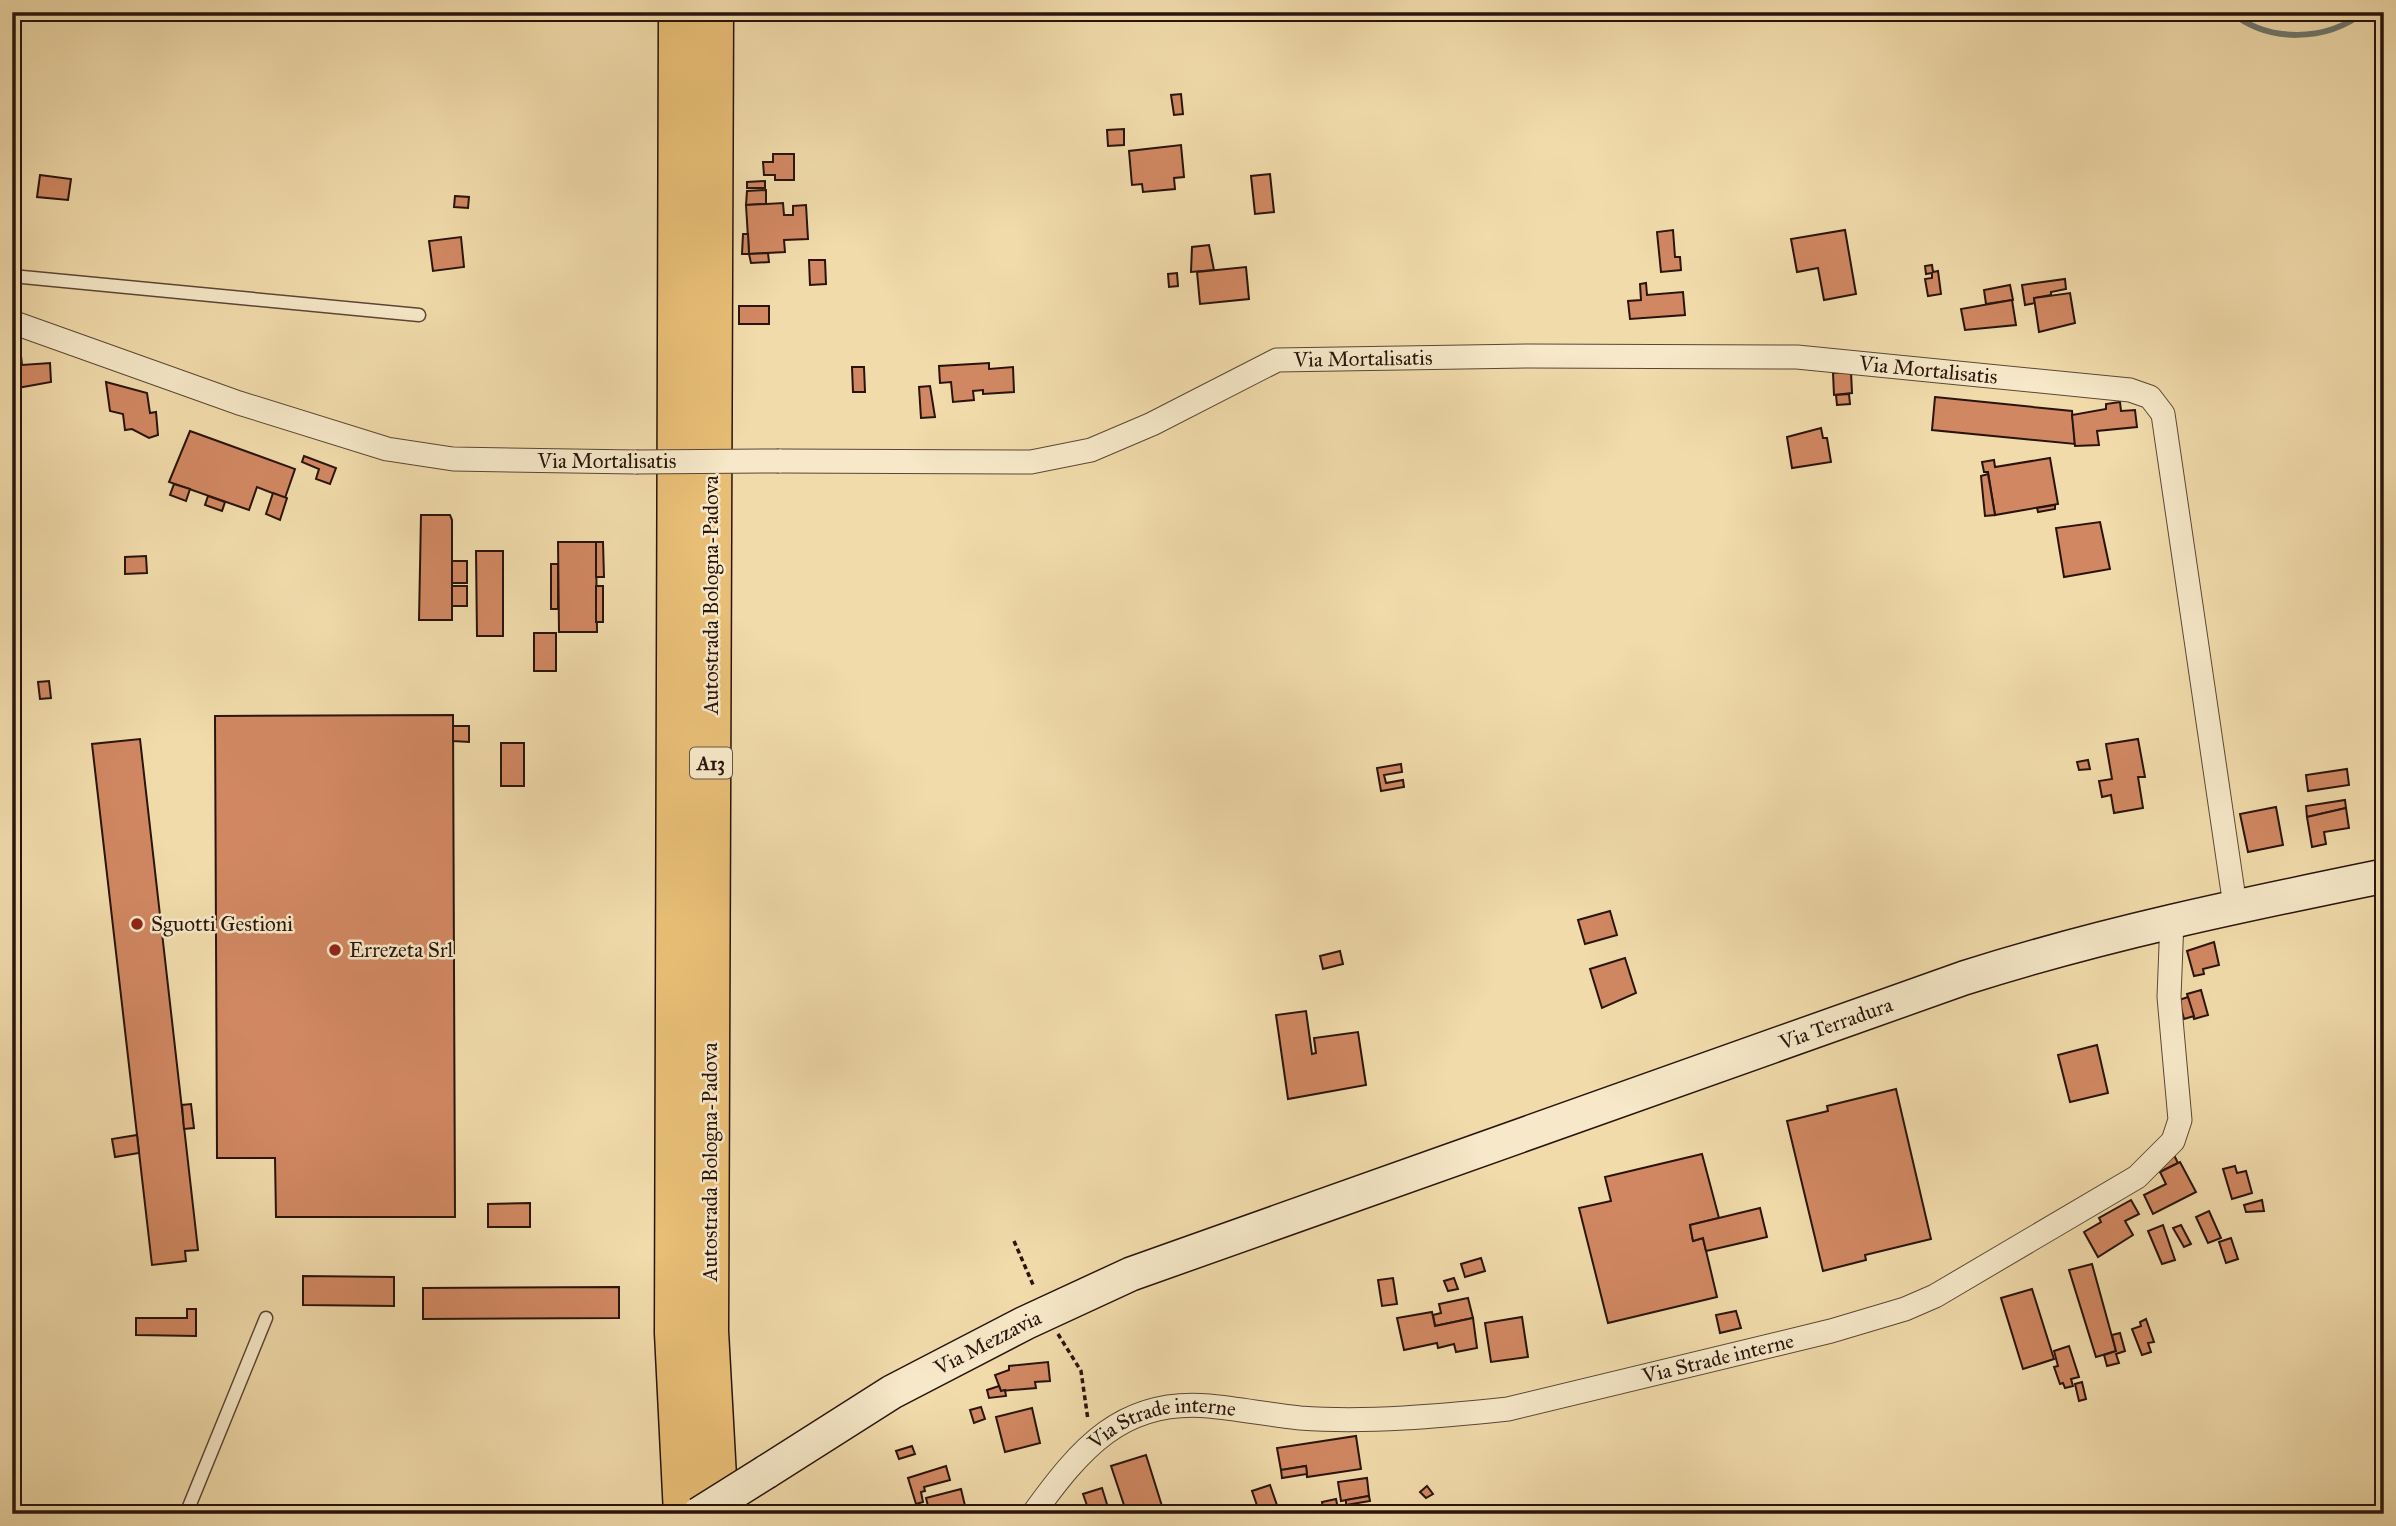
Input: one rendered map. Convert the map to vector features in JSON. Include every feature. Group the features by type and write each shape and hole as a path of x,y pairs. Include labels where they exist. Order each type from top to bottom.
{"highway":[{"name":"Autostrada Bologna-Padova","path":"678,12 674,1333 683,1514"},
{"name":"Autostrada Bologna-Padova","path":"714,12 709,1331 719,1514"}],"main road":[{"name":"Via Terradura","path":"1299,1214 1964,978 2063,947 2235,906 2384,876"},
{"name":"Via Mezzavia","path":"699,1514 892,1392 1025,1323 1131,1274 1299,1214"}],"street":[{"name":"Via Mortalisatis","path":"12,322 239,403 387,449 453,459 1031,462 1091,450 1152,425 1277,360 1528,356 1797,357 2130,390 2150,397 2163,414 2235,906"},
{"name":"Via Strade interne","path":"1033,1514 1072,1462 1098,1437 1148,1410 1207,1406 1302,1418 1463,1414 1508,1409 1831,1331 1905,1309 1935,1296 2137,1177 2173,1141 2180,1119 2169,997 2172,920"}],"lane":[{"path":"12,276 419,315"},
{"path":"186,1514 266,1318"}],"path":[{"path":"1014,1241 1034,1287"},
{"path":"1056,1330 1081,1371 1087,1394 1087,1418 1098,1437"}],"building":[{"path":"1181,94 1183,114 1174,115 1171,95"},
{"path":"1124,129 1124,145 1108,146 1107,130"},
{"path":"1181,145 1184,177 1174,178 1175,189 1143,192 1142,184 1132,185 1129,151"},
{"path":"773,154 794,154 794,180 775,180 775,175 764,175 763,162 773,162"},
{"path":"1270,174 1274,212 1255,214 1251,176"},
{"path":"40,175 71,179 68,200 37,197"},
{"path":"765,181 765,188 747,188 747,182"},
{"path":"766,190 766,204 746,205 747,191"},
{"path":"455,196 469,197 468,208 454,207"},
{"path":"783,203 784,215 793,215 793,206 806,205 808,239 784,240 785,252 749,254 746,205"},
{"path":"1673,230 1675,257 1680,257 1681,270 1661,272 1657,232"},
{"path":"1845,230 1856,294 1824,300 1818,268 1797,272 1791,239"},
{"path":"743,234 748,234 749,254 742,254"},
{"path":"461,237 464,267 433,271 429,241"},
{"path":"1209,245 1214,270 1191,272 1192,247"},
{"path":"768,253 769,262 751,263 749,254"},
{"path":"809,260 825,260 826,284 810,285"},
{"path":"1932,265 1933,272 1938,271 1941,294 1928,296 1925,279 1932,278 1932,273 1926,274 1925,266"},
{"path":"1246,267 1249,299 1200,304 1197,272"},
{"path":"1177,273 1178,286 1169,287 1168,274"},
{"path":"2065,279 2066,289 2034,298 2035,303 2025,305 2022,285"},
{"path":"1646,283 1647,295 1683,292 1685,315 1630,319 1628,301 1641,300 1640,284"},
{"path":"2010,285 2013,300 1986,304 1984,290"},
{"path":"2070,293 2075,323 2039,332 2034,298"},
{"path":"2012,300 2016,325 1965,330 1961,309"},
{"path":"739,306 769,306 769,324 739,324"},
{"path":"20,347 22,365 50,363 51,382 12,389 12,348"},
{"path":"989,363 989,369 1013,367 1014,392 983,394 983,390 973,391 974,400 953,402 951,382 940,383 939,366"},
{"path":"852,367 864,367 865,392 853,392"},
{"path":"1851,372 1852,393 1834,395 1833,373"},
{"path":"106,382 147,393 150,413 156,412 158,435 149,438 132,429 125,430 123,414 110,411"},
{"path":"930,386 935,417 921,418 919,387"},
{"path":"1849,394 1850,404 1837,405 1836,395"},
{"path":"1935,397 2072,411 2075,444 1932,430"},
{"path":"2120,402 2121,411 2135,410 2137,427 2097,431 2099,445 2075,446 2072,415 2106,409 2106,404"},
{"path":"1821,428 1823,438 1827,438 1831,462 1792,468 1787,437"},
{"path":"190,431 295,469 285,498 257,487 249,510 169,482"},
{"path":"304,456 336,468 330,484 316,479 319,469 302,462"},
{"path":"2050,458 2058,504 1995,515 1988,472 1984,472 1982,462 1994,460 1995,467"},
{"path":"1988,474 1995,515 1985,516 1981,476"},
{"path":"174,484 190,489 186,501 170,495"},
{"path":"273,493 287,498 280,520 266,514"},
{"path":"208,496 225,502 222,511 205,505"},
{"path":"2055,505 2055,509 2038,512 2037,508"},
{"path":"421,515 450,515 452,520 452,620 419,620"},
{"path":"2100,522 2110,569 2064,577 2056,528"},
{"path":"558,542 596,542 597,632 559,632"},
{"path":"596,542 603,542 604,577 596,577"},
{"path":"476,551 503,551 503,636 477,636"},
{"path":"146,556 147,573 125,574 125,557"},
{"path":"452,561 467,561 467,583 452,583"},
{"path":"551,564 558,564 558,609 551,609"},
{"path":"452,586 467,586 467,606 452,606"},
{"path":"596,586 603,586 603,622 596,622"},
{"path":"534,633 556,633 556,671 534,671"},
{"path":"49,681 51,698 40,699 38,682"},
{"name":"Errezeta Srl","path":"453,715 455,1217 276,1217 275,1158 217,1158 215,716"},
{"path":"453,726 469,726 469,742 453,741"},
{"name":"Sguotti Gestioni","path":"140,739 198,1250 185,1251 186,1261 152,1265 92,744"},
{"path":"2138,739 2145,777 2138,777 2143,808 2114,813 2111,795 2102,797 2099,781 2112,779 2106,744"},
{"path":"501,743 524,743 524,786 501,786"},
{"path":"2088,760 2090,769 2079,770 2077,762"},
{"path":"1401,764 1402,772 1384,775 1386,783 1403,780 1404,787 1381,791 1377,768"},
{"path":"2347,769 2349,785 2308,791 2306,775"},
{"path":"2345,800 2346,808 2307,817 2306,806"},
{"path":"2276,807 2283,845 2248,852 2240,814"},
{"path":"2346,808 2349,828 2324,832 2326,844 2312,847 2307,817"},
{"path":"1610,911 1617,935 1585,944 1578,920"},
{"path":"2214,942 2219,965 2203,969 2204,974 2194,976 2187,951"},
{"path":"1340,951 1343,964 1323,969 1320,956"},
{"path":"1625,958 1636,993 1602,1008 1590,969"},
{"path":"2201,990 2208,1015 2194,1019 2187,994"},
{"path":"2188,997 2194,1016 2184,1019 2179,1000"},
{"path":"1306,1011 1312,1054 1316,1053 1314,1038 1358,1032 1366,1085 1288,1099 1276,1015"},
{"path":"2097,1045 2108,1093 2070,1102 2058,1055"},
{"path":"1896,1089 1931,1239 1865,1255 1866,1260 1823,1271 1787,1121 1828,1111 1827,1106"},
{"path":"191,1104 194,1128 184,1129 182,1105"},
{"path":"137,1135 139,1153 115,1157 112,1139"},
{"path":"2173,1153 2178,1163 2160,1172 2155,1168"},
{"path":"1702,1154 1719,1218 1690,1225 1693,1241 1703,1238 1717,1297 1608,1323 1579,1208 1611,1201 1605,1177"},
{"path":"2180,1162 2196,1192 2153,1214 2144,1195 2166,1184 2160,1172"},
{"path":"2235,1166 2237,1173 2246,1171 2252,1193 2232,1199 2223,1169"},
{"path":"2131,1200 2139,1214 2125,1221 2133,1235 2098,1257 2084,1232 2101,1222 2099,1218"},
{"path":"2262,1200 2264,1211 2246,1212 2244,1205"},
{"path":"530,1203 530,1227 488,1227 488,1204"},
{"path":"1760,1208 1767,1237 1706,1251 1703,1238 1693,1241 1690,1225"},
{"path":"2209,1211 2221,1238 2208,1243 2196,1217"},
{"path":"2163,1225 2175,1260 2162,1264 2148,1231"},
{"path":"2181,1225 2191,1244 2184,1247 2173,1228"},
{"path":"2231,1238 2238,1259 2226,1263 2219,1242"},
{"path":"1481,1258 1485,1271 1465,1277 1461,1264"},
{"path":"2092,1264 2116,1351 2096,1357 2069,1270"},
{"path":"303,1276 394,1277 394,1306 303,1305"},
{"path":"1393,1278 1397,1304 1382,1306 1378,1280"},
{"path":"1454,1278 1458,1289 1448,1291 1444,1281"},
{"path":"619,1287 619,1318 423,1319 423,1288"},
{"path":"2032,1289 2054,1359 2023,1369 2001,1298"},
{"path":"1468,1298 1473,1318 1435,1326 1433,1315 1441,1313 1439,1304"},
{"path":"187,1309 196,1309 196,1336 136,1335 136,1318 187,1318"},
{"path":"1736,1311 1741,1328 1720,1333 1716,1315"},
{"path":"1432,1312 1435,1326 1473,1318 1477,1348 1456,1352 1454,1344 1438,1348 1437,1343 1404,1350 1397,1318"},
{"path":"1522,1317 1528,1357 1491,1362 1485,1323"},
{"path":"2146,1319 2154,1342 2148,1343 2151,1352 2142,1355 2132,1329 2141,1326 2140,1322"},
{"path":"2120,1333 2125,1351 2116,1354 2119,1363 2107,1366 2104,1355 2116,1351 2112,1335"},
{"path":"2069,1346 2079,1377 2071,1379 2073,1386 2065,1388 2063,1383 2060,1384 2054,1367 2058,1366 2054,1351"},
{"path":"1048,1362 1050,1381 1035,1382 1036,1388 1001,1391 995,1375 1009,1370 1009,1366"},
{"path":"2082,1382 2086,1399 2079,1401 2075,1384"},
{"path":"999,1386 1001,1391 1005,1390 1006,1396 989,1398 987,1390"},
{"path":"981,1407 985,1419 974,1423 970,1410"},
{"path":"1032,1408 1040,1443 1005,1452 996,1417"},
{"path":"1356,1436 1361,1469 1307,1477 1306,1466 1281,1470 1277,1448"},
{"path":"912,1446 915,1454 899,1459 896,1451"},
{"path":"1146,1455 1162,1506 1127,1514 1111,1466"},
{"path":"946,1466 950,1480 924,1487 925,1491 921,1492 923,1502 916,1504 908,1478"},
{"path":"1306,1466 1307,1474 1282,1478 1281,1470"},
{"path":"1367,1478 1369,1496 1341,1501 1338,1482"},
{"path":"1270,1485 1279,1511 1260,1514 1252,1491"},
{"path":"1427,1486 1433,1494 1426,1498 1420,1492"},
{"path":"1102,1488 1110,1514 1090,1514 1083,1494"},
{"path":"961,1489 967,1514 930,1514 926,1498"},
{"path":"1369,1496 1370,1501 1346,1505 1346,1500"},
{"path":"1336,1499 1339,1514 1324,1514 1322,1502"},
{"path":"1358,1506 1360,1514 1342,1514 1341,1509"}],"waterway":[{"path":"2231,12 2262,29 2297,35 2332,29 2364,12"}],"place":[{"name":"Sguotti Gestioni","path":"137,924"},
{"name":"Errezeta Srl","path":"335,950"}]}
